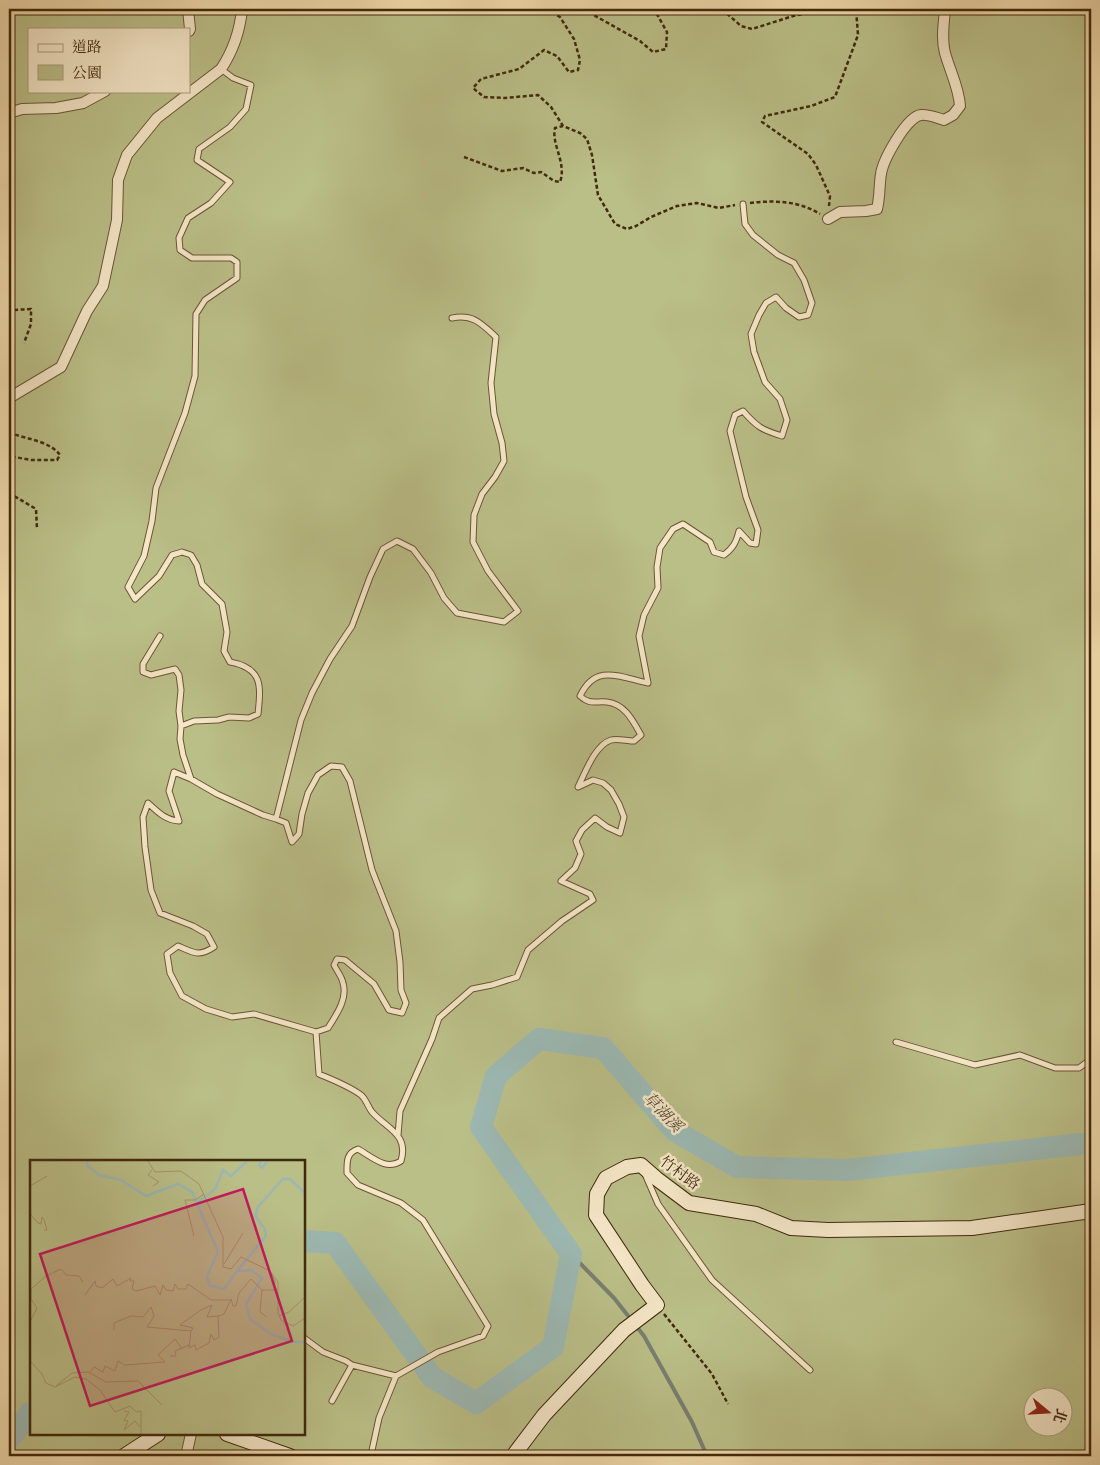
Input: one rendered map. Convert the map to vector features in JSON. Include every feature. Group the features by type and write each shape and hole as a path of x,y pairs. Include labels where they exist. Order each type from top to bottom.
{"street":[{"path":"188,9 190,28"},
{"path":"9,398 61,366 87,311 103,286 116,220 118,180 127,155 157,118 221,69 233,47 241,24 242,9"},
{"path":"828,219 840,212 877,209 880,199 881,172 893,145 909,122 916,116 923,114 944,120 952,115 960,106 960,98 942,37 945,9"},
{"path":"9,113 22,109 56,108 83,103 104,92"},
{"name":"竹村路","path":"657,1305 596,1215 597,1194 606,1178 627,1167 641,1165 689,1204 756,1214 792,1228 828,1230 972,1228 1091,1211"},
{"path":"513,1456 544,1416 624,1330 657,1305"},
{"path":"124,1456 156,1435"},
{"path":"186,1456 190,1435"},
{"path":"230,1435 290,1456"}],"lane":[{"path":"181,726 194,721 218,720 229,717 250,718 258,714 259,703 256,674 248,668 230,662 224,651 227,632 222,604 202,584 197,564 192,555 182,552 172,555 158,576 135,599 128,587 144,556 152,521 156,488 185,413 195,376 196,314 204,300 237,278 237,262 231,258 192,258 180,250 179,238 188,218 211,203 230,182 197,160 199,149 230,127 246,109 252,85 233,78 221,69"},
{"path":"372,1456 379,1418 396,1376 438,1352 483,1336 488,1326 423,1220 401,1203 358,1185 347,1173 348,1157 352,1151 358,1149 387,1165 395,1165 401,1162 404,1151 398,1135 400,1111 432,1039 439,1018 472,989 492,985 517,976 528,950 562,921 593,900 590,894 561,881 575,868 581,854 576,841 582,830 595,818 607,827 620,833 624,817 611,790 604,783 593,780 578,788 600,746 612,740 634,741 641,735 623,708 610,702 586,702 580,696 584,687 593,678 607,674 648,683 639,636 644,616 658,588 657,567 660,548 673,529 683,524 710,542 714,552 724,555 736,543 738,531 750,543 756,544 758,530 746,497 730,431 735,415 743,411 756,425 771,433 782,436 787,420 780,400 765,382 754,352 751,334 766,303 776,298 798,317 808,315 812,303 804,280 794,263 778,255 753,235 745,224 743,204"},
{"path":"276,819 301,720 312,693 330,659 352,626 370,577 383,549 397,541 413,549 432,573 444,598 457,613 504,622 518,611 488,571 473,542 474,516 482,494 504,461 502,443 494,414 491,383 496,336 480,322 463,316 452,318"},
{"path":"160,636 143,664 143,672 151,675 175,669 179,675 181,690 179,711 180,739 191,779"},
{"path":"331,766 342,767 350,781 372,870 396,930 401,990 406,1003 402,1013 390,1010 374,984 345,960 337,959 334,965 343,983 344,997 338,1012 328,1028 316,1032 254,1014 232,1017 206,1009 182,996 170,973 167,954 178,946 192,952 204,953 214,946 207,934 193,926 160,913 151,890 143,817 148,803 163,816 179,822 169,791 174,772 191,779 217,794 263,815 286,823 292,842 299,834 308,793 318,774 331,766"},
{"path":"316,1032 319,1074 344,1085 362,1096 372,1112 398,1135"},
{"path":"896,1042 975,1065 1020,1055 1055,1068 1079,1068 1091,1059"},
{"path":"641,1165 658,1204 712,1280 810,1370"},
{"path":"305,1339 323,1352 352,1365 396,1376"},
{"path":"332,1402 352,1365"}],"path":[{"path":"546,9 560,17 574,38 580,60 578,70 570,72 557,56 544,50 519,69 481,79 473,88 484,97 505,98 538,95 551,107 563,126 580,133 587,139 592,155 598,195 615,224 627,229 677,206 698,203 719,208 743,204 784,202 809,207 828,219 830,196 816,165 808,154 762,122 765,116 811,106 835,97 858,35 856,9"},
{"path":"583,9 640,41 654,52 666,49 667,32 654,9"},
{"path":"702,9 724,11 741,26 752,29 823,9"},
{"path":"464,157 502,171 523,168 540,172 554,181 560,182 562,176 560,154 553,134 555,128 563,126"},
{"path":"9,314 14,310 31,309 31,324 24,343"},
{"path":"9,433 45,444 56,450 60,455 57,460 31,460 9,456"},
{"path":"9,493 36,509 37,529"},
{"path":"657,1305 712,1374 728,1404"}],"green space":[{"path":"9,9 1091,9 1091,1456 9,1456"}],"waterway":[{"name":"草湖溪","path":"305,1241 335,1243 432,1377 476,1403 553,1347 571,1254 481,1127 496,1076 539,1039 603,1048 675,1131 737,1167 847,1170 1091,1143"},
{"name":"草湖溪","path":"571,1254 614,1298 644,1336 692,1422 707,1456"},
{"name":"草湖溪","path":"9,1439 30,1413"}]}
